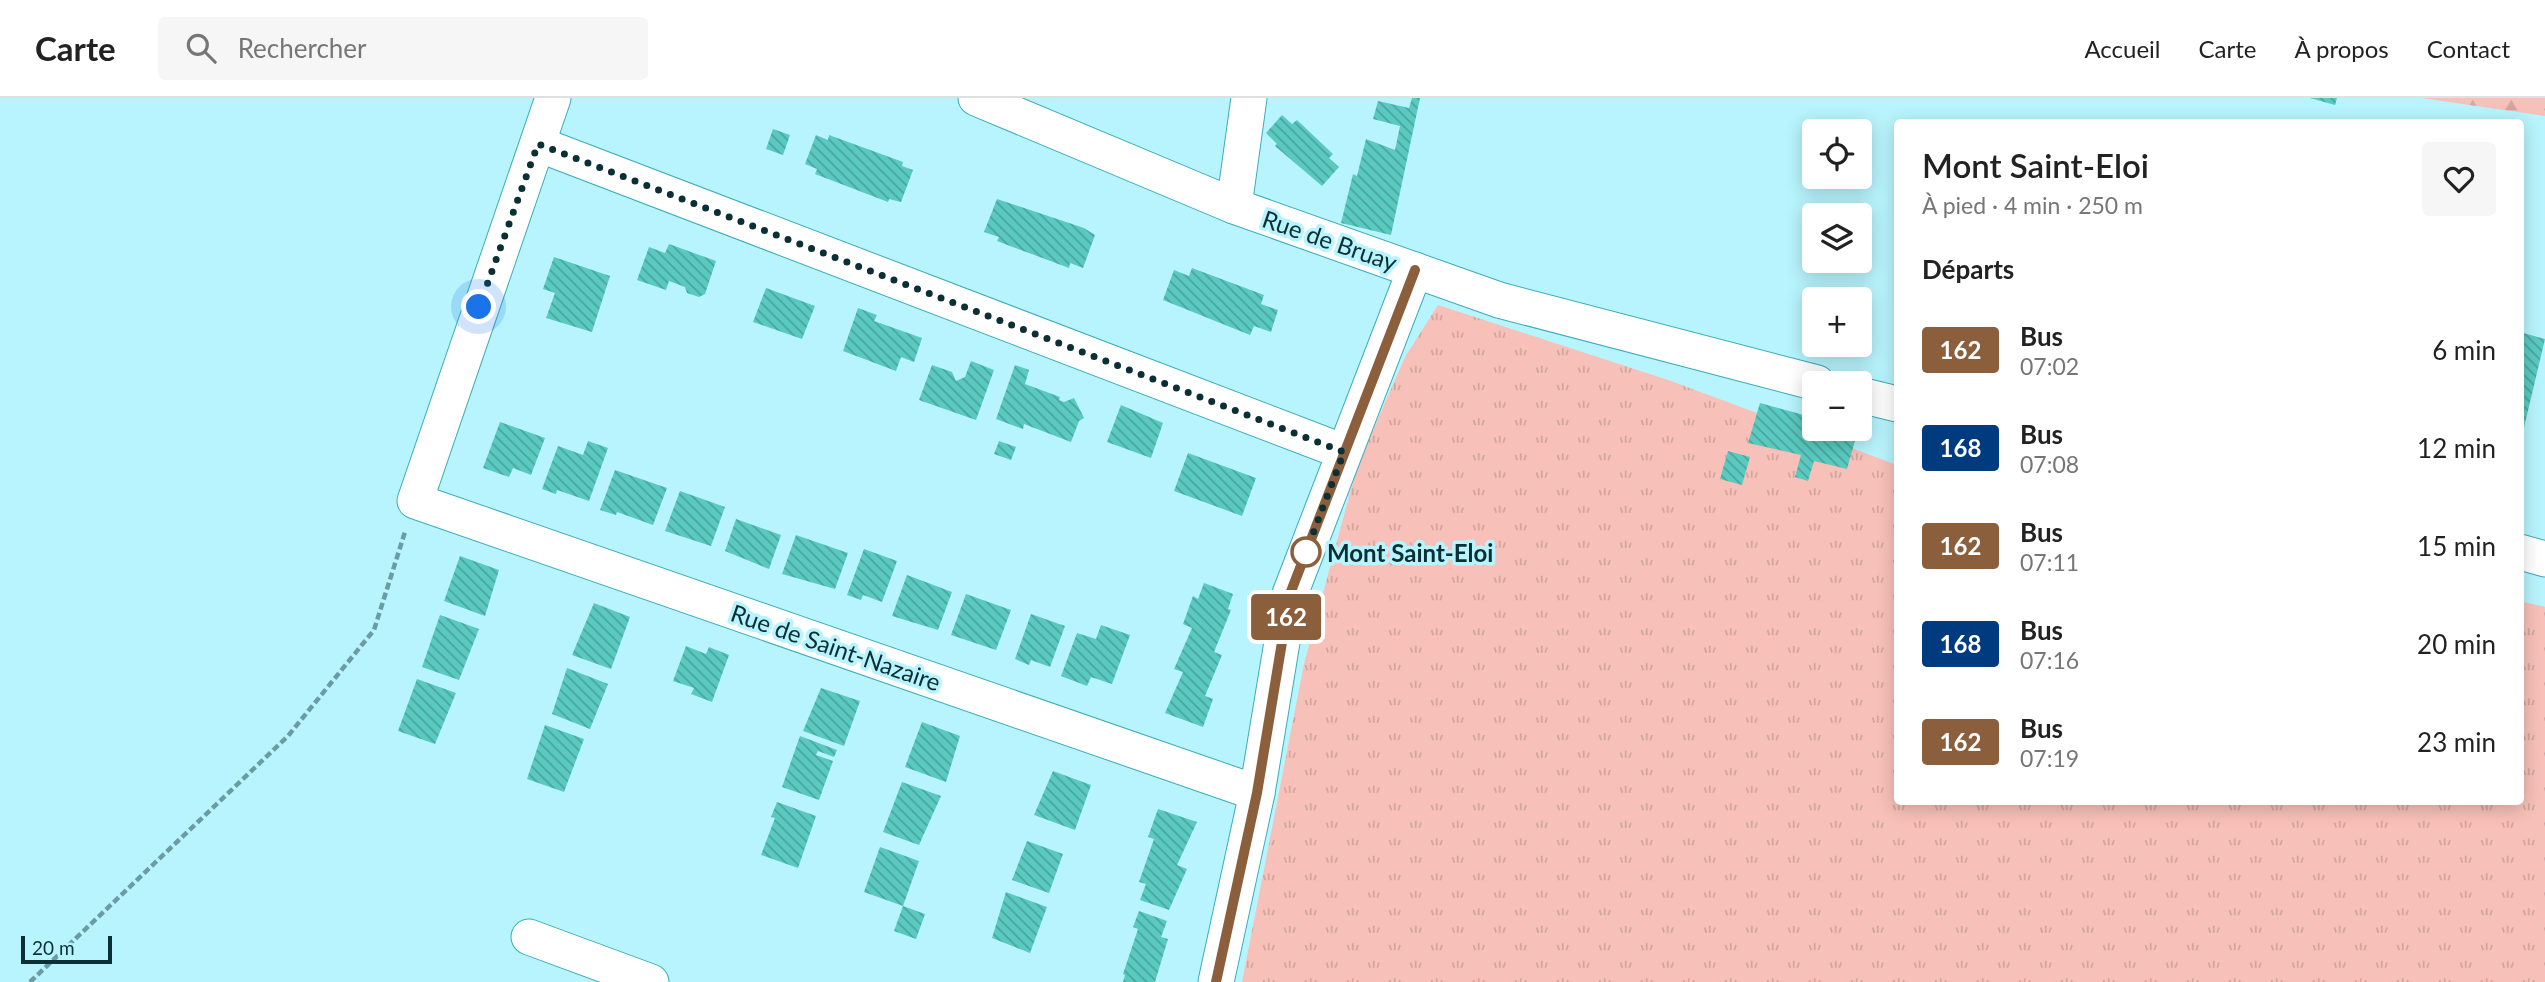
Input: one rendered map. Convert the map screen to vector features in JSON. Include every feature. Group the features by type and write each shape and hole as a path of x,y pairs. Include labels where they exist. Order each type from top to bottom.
{"street":[{"path":"415,501 553,98"},
{"name":"Rue de Bruay","path":"976,98 1234,206 1499,300 1802,379"},
{"path":"1234,206 1249,98"},
{"path":"538,144 1344,452"},
{"path":"1216,982 1257,793 1290,594 1415,270"},
{"path":"1872,398 1894,403"},
{"name":"Rue de Saint-Nazaire","path":"415,501 1257,793"},
{"path":"2524,553 2545,559"},
{"path":"529,937 574,968 651,982"}],"path":[{"path":"30,982 288,736 374,630 415,501"}],"green space":[{"path":"2421,98 2545,98 2545,116"},
{"path":"1438,305 1668,380 1802,430 1802,441 1832,441 1894,464 1894,805 2524,805 2524,602 2545,607 2545,982 1242,982 1304,664 1357,467 1405,357"}],"building":[{"path":"1412,98 1420,98 1391,235 1341,223 1353,174 1357,176 1366,139 1395,150 1400,126 1373,119 1378,101 1409,108"},
{"path":"2310,98 2337,98 2335,105"},
{"path":"1282,115 1292,124 1297,120 1333,154 1329,158 1339,167 1322,186 1275,146 1277,144 1266,133"},
{"path":"773,129 790,135 783,155 766,149"},
{"path":"816,135 828,140 829,135 903,162 902,166 913,170 901,202 889,199 888,202 815,174 817,169 805,164"},
{"path":"997,199 1084,228 1095,235 1083,268 1070,263 1069,268 997,241 999,237 984,232"},
{"path":"669,244 716,261 705,294 699,297 687,293 685,287 669,281 666,290 637,280 649,247 665,253"},
{"path":"554,257 610,276 592,332 546,318 555,293 543,289"},
{"path":"1192,268 1264,295 1261,304 1278,310 1271,332 1254,326 1250,335 1163,300 1174,270 1189,276"},
{"path":"766,288 815,306 802,339 753,322"},
{"path":"858,308 877,315 874,321 922,338 914,362 901,357 896,371 843,351"},
{"path":"2524,333 2545,339 2524,427"},
{"path":"971,361 994,370 976,420 919,400 932,365 952,372 956,381 965,377"},
{"path":"1015,365 1029,370 1025,384 1060,397 1059,400 1064,402 1074,398 1084,418 1079,421 1071,442 1024,424 1023,429 996,419"},
{"path":"1760,403 1802,414 1802,441 1855,441 1847,469 1814,461 1808,481 1795,477 1801,455 1748,443"},
{"path":"1121,405 1163,423 1151,458 1107,442"},
{"path":"500,422 545,438 531,475 513,468 509,477 483,468"},
{"path":"588,441 608,448 589,501 557,490 556,494 542,489 558,446 583,455"},
{"path":"999,441 1016,447 1011,460 994,454"},
{"path":"1728,451 1750,457 1742,485 1720,479"},
{"path":"1188,453 1256,478 1242,516 1174,491"},
{"path":"615,470 667,488 653,525 617,512 616,515 600,510"},
{"path":"680,491 725,507 711,546 665,531"},
{"path":"736,519 781,535 769,569 725,551"},
{"path":"796,535 848,553 835,589 782,574"},
{"path":"864,549 897,561 882,602 863,595 861,600 847,595"},
{"path":"460,556 499,570 485,616 444,601"},
{"path":"907,575 952,592 938,630 892,616"},
{"path":"1204,583 1233,594 1228,609 1231,610 1214,652 1222,655 1205,696 1213,699 1203,727 1165,713 1183,672 1174,669 1192,628 1183,624 1193,596 1198,599"},
{"path":"966,594 1011,610 996,650 951,635"},
{"path":"594,603 630,617 611,669 572,655"},
{"path":"1031,614 1065,626 1050,667 1031,660 1029,665 1015,659"},
{"path":"440,615 479,629 459,680 422,667"},
{"path":"1101,625 1130,635 1112,684 1091,677 1087,686 1061,676 1077,633 1096,639"},
{"path":"686,646 706,654 709,647 729,655 712,702 691,694 694,688 673,681"},
{"path":"567,668 608,684 590,729 552,714"},
{"path":"417,679 456,693 435,744 398,731"},
{"path":"821,688 860,701 844,746 803,731"},
{"path":"922,722 960,736 946,782 905,767"},
{"path":"545,725 584,739 564,792 527,779"},
{"path":"800,736 837,750 834,757 818,751 816,755 833,761 819,800 782,787"},
{"path":"1053,771 1091,785 1075,830 1034,815"},
{"path":"902,782 941,796 919,845 883,832"},
{"path":"777,802 816,816 798,868 761,855 775,818 771,817"},
{"path":"1158,809 1197,822 1177,865 1187,869 1169,910 1140,900 1146,884 1139,882 1154,839 1148,837"},
{"path":"1027,841 1063,854 1049,893 1012,880"},
{"path":"880,847 919,861 903,906 864,892"},
{"path":"1006,892 1047,907 1030,953 992,938"},
{"path":"903,906 925,914 916,939 894,931"},
{"path":"1139,911 1167,921 1161,937 1168,939 1155,982 1123,982 1123,974 1138,929 1133,927"}],"bus line":[{"name":"162","path":"1216,982 1257,793 1290,594 1415,270"}],"place":[{"name":"Mont Saint-Eloi","path":"1306,552"}],"route":[{"path":"479,307 538,144 1344,452 1306,552"}]}
